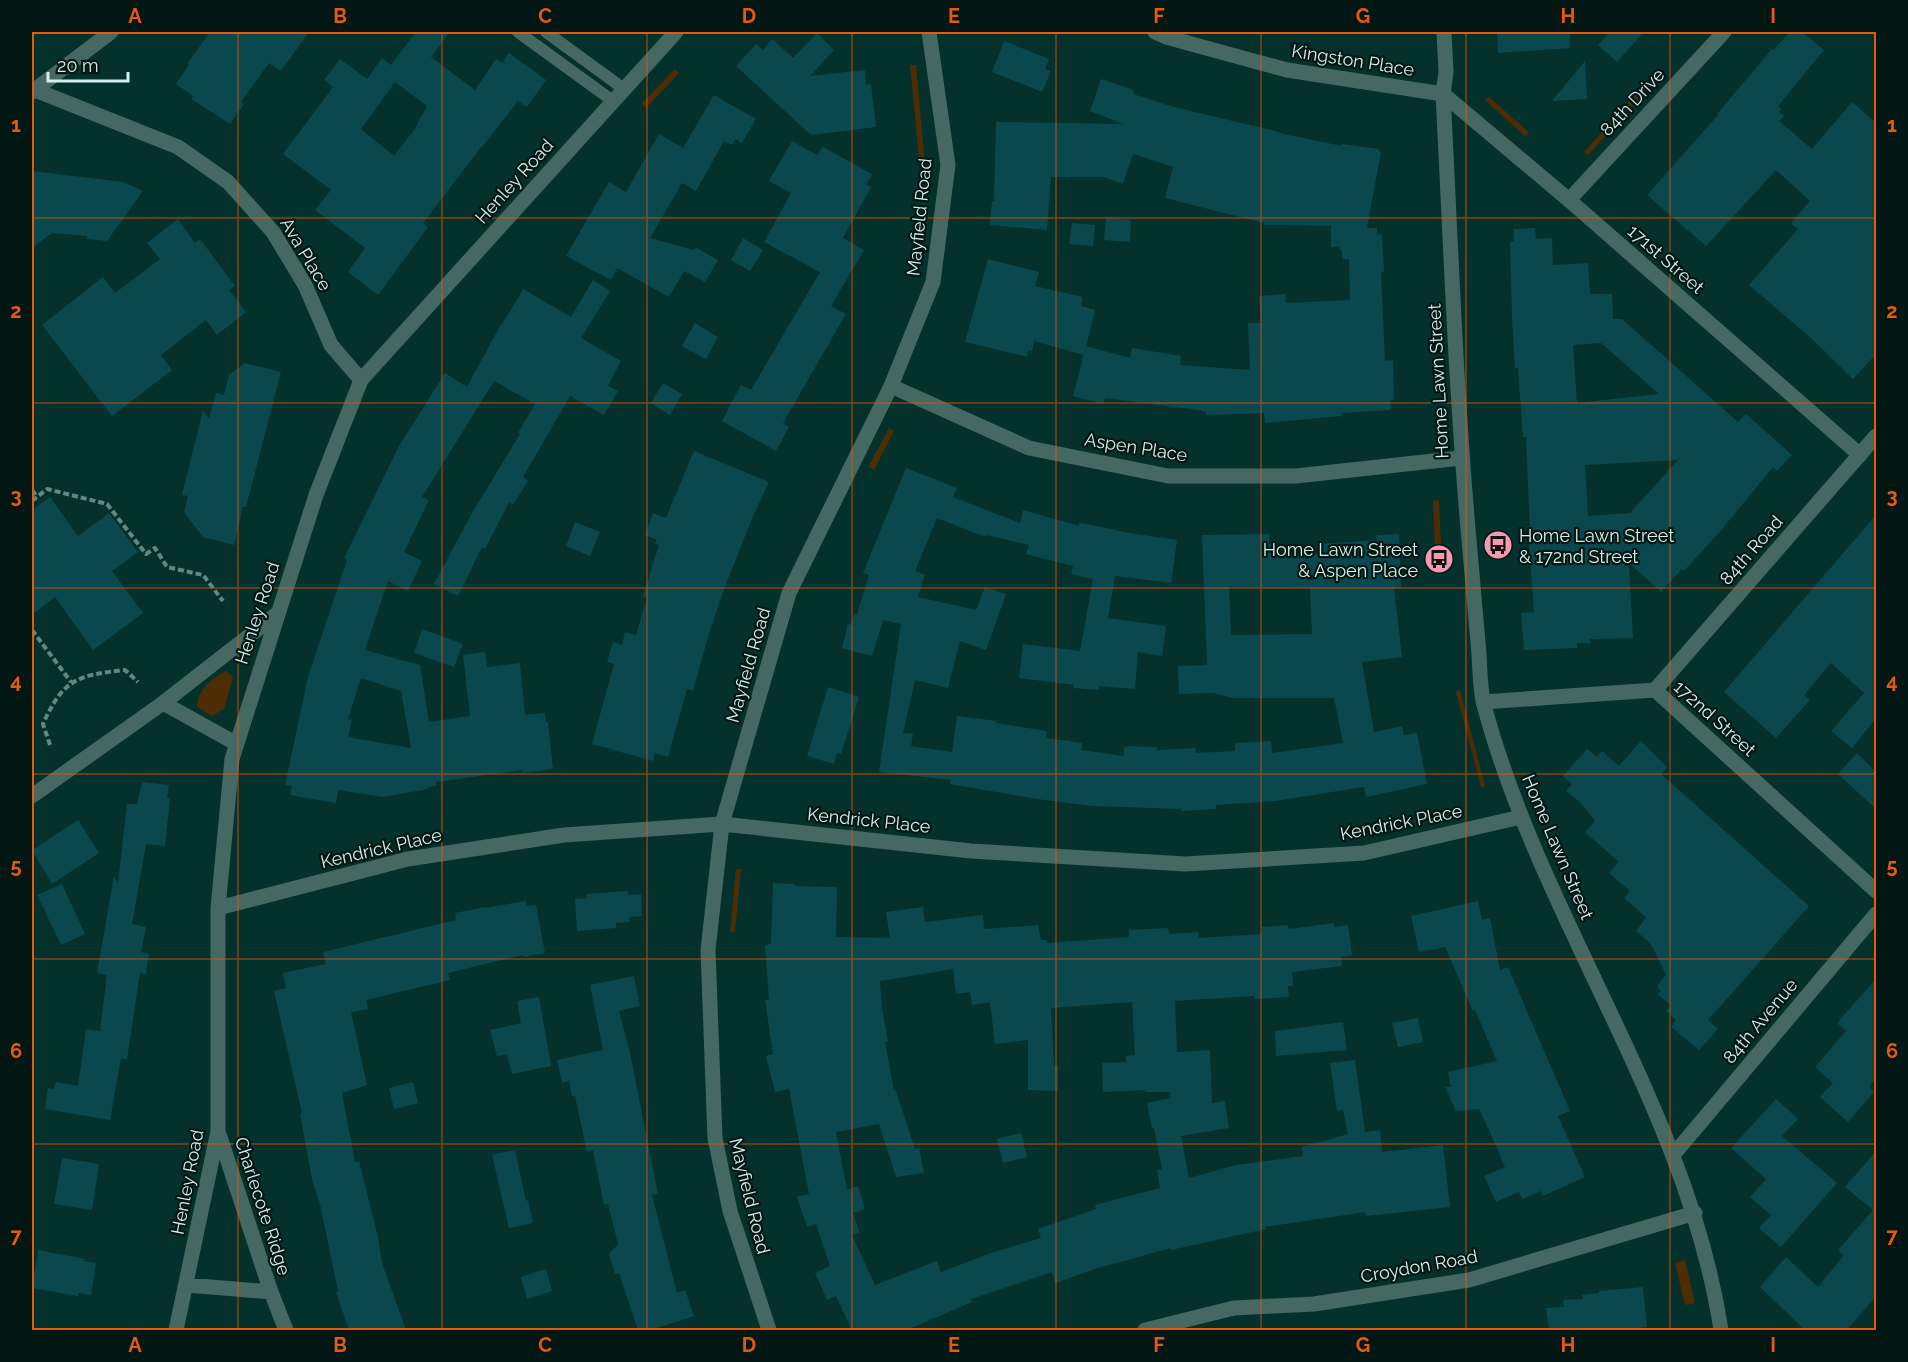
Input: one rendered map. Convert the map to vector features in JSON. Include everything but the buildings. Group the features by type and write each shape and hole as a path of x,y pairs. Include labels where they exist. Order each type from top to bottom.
{"street":[{"path":"33,91 111,32"},
{"name":"Henley Road","path":"176,1330 218,1131 218,908 232,759 316,495 361,380 676,32"},
{"name":"Mayfield Road","path":"769,1330 730,1211 715,1138 708,950 722,824 789,593 891,386 933,282 948,165 929,32"},
{"name":"Kingston Place","path":"1155,32 1287,70 1443,94"},
{"name":"Home Lawn Street","path":"1444,32 1446,72 1443,94 1461,458 1483,702 1521,817 1674,1154 1695,1213 1716,1291 1722,1330"},
{"name":"84th Drive","path":"1569,200 1724,32"},
{"name":"Ava Place","path":"33,91 178,147 228,182 273,232 305,285 331,345 361,380"},
{"name":"171st Street","path":"1443,94 1569,200 1860,455"},
{"name":"Aspen Place","path":"891,386 1029,448 1168,476 1296,476 1461,458"},
{"name":"84th Road","path":"1655,690 1876,436"},
{"path":"32,796 163,703 277,614"},
{"name":"172nd Street","path":"1483,702 1655,690 1876,891"},
{"path":"163,703 237,744"},
{"name":"Kendrick Place","path":"218,908 408,859 564,835 722,824 971,850 1185,864 1364,853 1521,817"},
{"name":"84th Avenue","path":"1674,1154 1876,914"},
{"name":"Charlecote Ridge","path":"218,1131 271,1292 286,1330"},
{"name":"Croydon Road","path":"1145,1330 1234,1308 1314,1304 1469,1280 1695,1213"},
{"name":"Charlecote Ridge","path":"186,1285 271,1292"}],"lane":[{"path":"518,32 613,101"},
{"path":"546,32 624,89"}],"path":[{"path":"32,501 48,489 107,504 146,554 155,548 167,567 203,575 222,601"},
{"path":"32,490 37,497"},
{"path":"32,630 71,682"},
{"path":"50,745 43,724 52,703 71,682 97,673 125,670 138,682"}],"shaded area":[{"path":"910,65 916,65 925,165 920,167"},
{"path":"675,69 679,73 646,108 641,104"},
{"path":"1644,85 1648,89 1588,155 1584,152"},
{"path":"1489,97 1529,132 1525,136 1485,100"},
{"path":"889,428 894,431 874,470 868,467"},
{"path":"1439,500 1441,547 1435,547 1433,501"},
{"path":"226,671 233,677 224,709 212,716 197,707 198,701 206,685"},
{"path":"1460,690 1485,786 1481,787 1456,692"},
{"path":"736,869 741,869 735,932 730,932"},
{"path":"1685,1260 1695,1303 1685,1305 1675,1263"}],"place":[{"name":"Home Lawn Street & 172nd Street","path":"1498,545"},
{"name":"Home Lawn Street & Aspen Place","path":"1439,559"}]}
